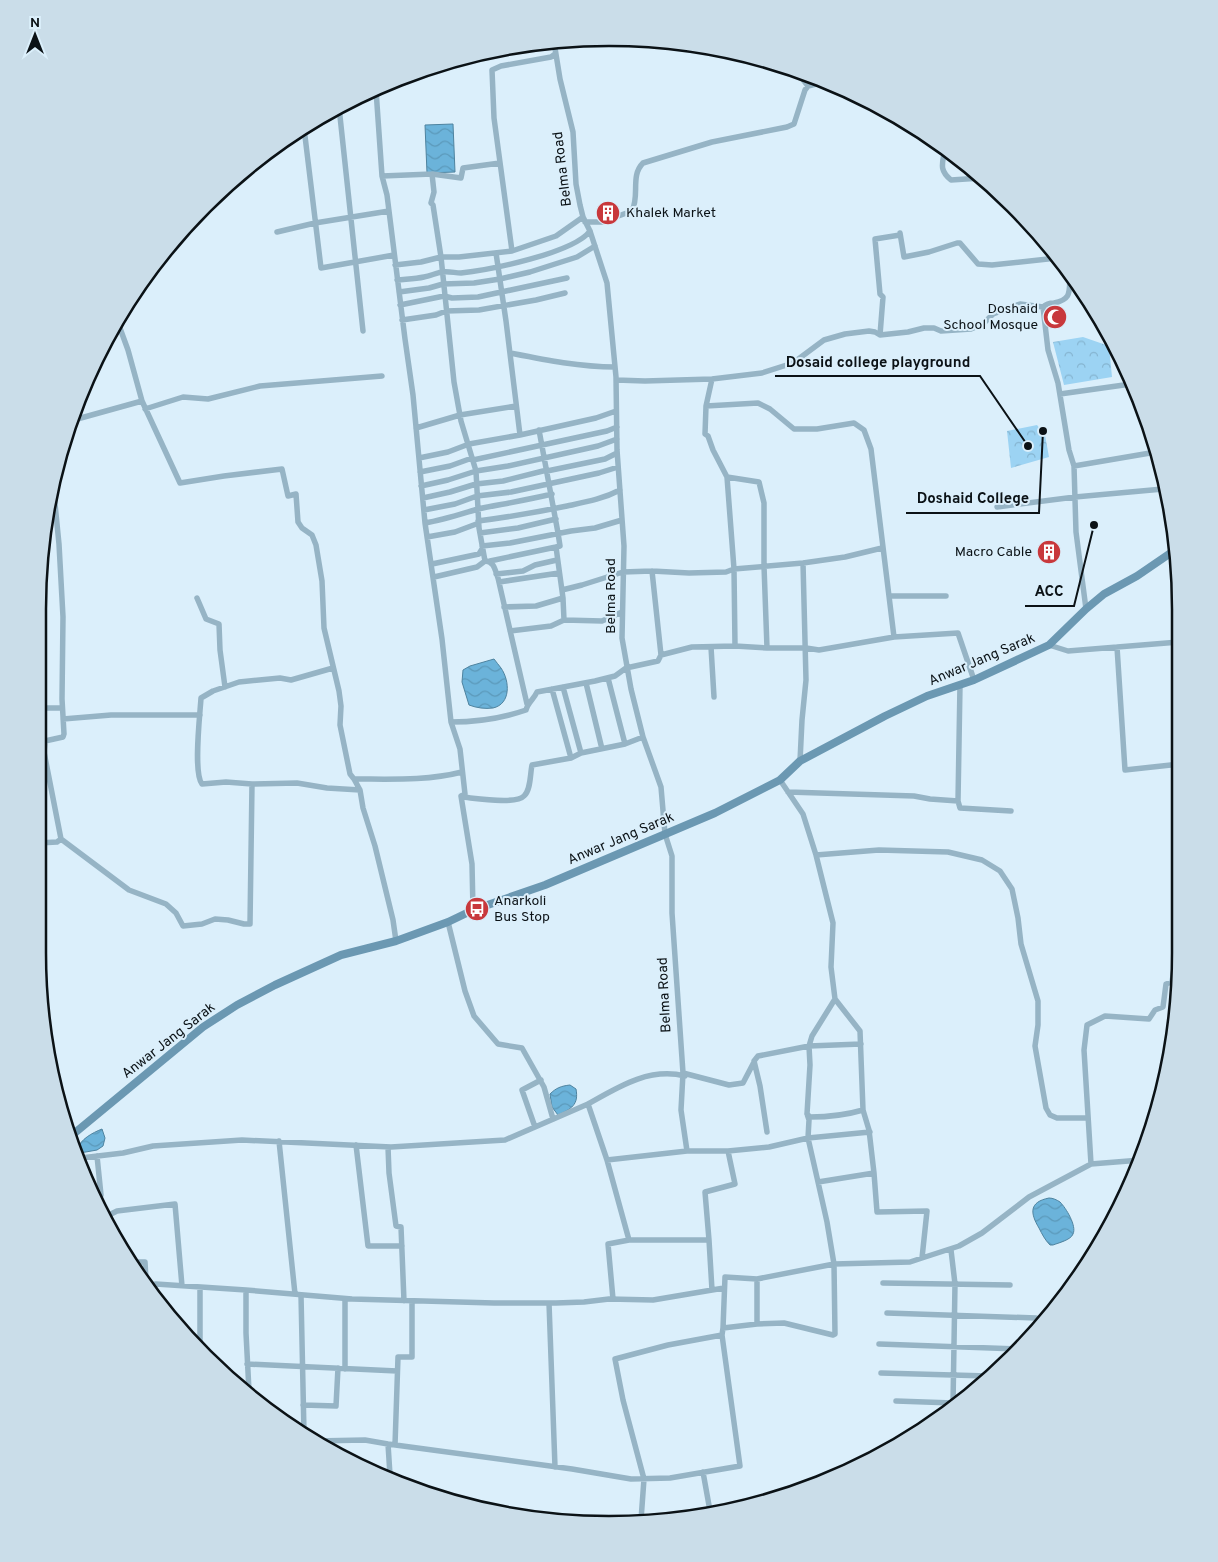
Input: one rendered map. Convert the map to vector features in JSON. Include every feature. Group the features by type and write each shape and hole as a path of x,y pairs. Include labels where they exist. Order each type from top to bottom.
{"main road":[{"name":"Anwar Jang Sarak","path":"75,1132 204,1027 237,1004 341,955 396,941 448,922 473,910 545,885 715,813 780,780 800,761 885,716 927,696 974,680 1049,645 1104,594 1169,554"}],"street":[{"name":"Belma Road","path":"555,49 573,132 576,184 584,220 590,231 607,284 616,380 617,453 624,546 622,638 626,668 643,737 661,788 665,834 672,856 672,913 683,1073 681,1110 688,1151"},
{"path":"512,251 494,118 492,70 501,66 551,57 555,54"},
{"path":"804,82 808,86"},
{"path":"396,265 441,257 459,257 512,251 556,236 584,220 602,222 632,211 635,206 636,175 643,163 705,144 794,124 805,90 808,86 813,85"},
{"path":"376,97 382,176 387,195 402,320 414,394 425,524 434,578 450,722 460,749 465,794 461,796"},
{"path":"340,115 363,330"},
{"path":"305,136 321,268 394,255"},
{"path":"943,156 942,166 945,175 951,180 971,179"},
{"path":"382,176 432,174 461,178 463,168 500,163"},
{"path":"432,174 434,192 430,204 433,205 441,257 454,382 460,415 476,471 480,533 487,561"},
{"path":"277,232 389,211"},
{"path":"397,280 425,277 442,272 460,273 498,268 567,247 586,237 590,231"},
{"path":"880,335 883,297 880,294 875,239 900,234 904,258 960,243 970,256 981,265 1049,259"},
{"path":"399,292 443,284 474,283 530,272 577,257 595,246"},
{"path":"496,253 520,435"},
{"path":"400,305 444,296 452,298 478,297 567,278"},
{"path":"616,380 712,379 762,373 794,363 824,340 845,334 869,331 880,335 924,328 934,328 941,331 971,329 983,324 993,314 1020,304 1043,307 1046,304 1062,301 1067,298 1069,286"},
{"path":"402,320 436,315 446,311 479,310 565,293"},
{"path":"1043,307 1048,350 1060,394 1074,466 1077,539 1086,609"},
{"path":"121,330 145,409 180,483 282,469 288,496 296,494 298,522 302,528 312,535 316,545 322,581 324,628 341,706 340,725 350,774 360,790 389,904 396,941"},
{"path":"510,354 594,367 615,367"},
{"path":"145,409 183,397 208,399 260,386 382,376"},
{"path":"712,379 706,406 705,434 708,436 727,477 734,569 735,646"},
{"path":"1060,394 1125,385"},
{"path":"80,418 142,401"},
{"path":"706,406 758,403 770,409 794,429 817,429 854,423 864,430 871,449 894,637"},
{"path":"416,428 460,415 516,406"},
{"path":"419,458 448,452 469,444 596,418 616,410"},
{"path":"420,472 473,459 607,432 617,427"},
{"path":"434,578 477,567 487,561 560,546 539,430"},
{"path":"421,486 476,471 598,446 617,439"},
{"path":"423,498 476,484 503,481 605,458 617,453"},
{"path":"1074,466 1150,453"},
{"path":"424,510 455,504 477,496 511,492 599,473 618,467"},
{"path":"727,477 759,482 764,503 767,648"},
{"path":"997,507 1159,489"},
{"path":"428,537 455,532 479,522 608,497 620,490"},
{"path":"425,524 552,494"},
{"path":"46,741 64,737 62,708 63,617 55,509"},
{"path":"480,533 518,528 556,519"},
{"path":"482,547 595,528 622,520"},
{"path":"432,564 479,554 482,547"},
{"path":"556,547 564,620"},
{"path":"562,590 623,572 726,572 734,569 845,557 882,548"},
{"path":"496,574 523,571 535,565 558,560"},
{"path":"450,722 476,722 502,718 526,710 527,704 496,574 493,563 487,561"},
{"path":"800,761 806,680 803,563"},
{"path":"527,704 535,697 537,692 608,678 615,676 626,668 658,661 661,656 652,571"},
{"path":"498,582 559,572"},
{"path":"889,596 946,596"},
{"path":"197,598 206,618 219,624 225,687"},
{"path":"504,607 536,606 563,598"},
{"path":"510,631 551,626 564,620 602,621 622,612"},
{"path":"661,656 692,648 735,646 819,650 894,637 958,633 974,680"},
{"path":"1049,645 1068,651 1172,643"},
{"path":"711,647 714,697"},
{"path":"1117,647 1125,770 1172,765"},
{"path":"333,668 291,680 280,678 238,682 201,698 197,764 199,781 202,784 226,782 252,784 297,783 326,788 360,790"},
{"path":"608,678 625,744"},
{"path":"586,683 602,749"},
{"path":"960,685 958,800 960,808 1011,811"},
{"path":"563,687 581,753"},
{"path":"552,689 571,758"},
{"path":"46,708 62,708"},
{"path":"63,719 111,715 200,715"},
{"path":"461,796 518,800 528,790 532,765 571,758 581,753 625,744 643,737"},
{"path":"46,762 61,839 129,890 166,904 176,914 183,926 202,924 216,919 250,924 252,784"},
{"path":"354,779 434,778 462,772"},
{"path":"780,780 803,814 816,855 833,923 831,967 835,999 860,1031 863,1110 870,1132 877,1212 927,1211 922,1258"},
{"path":"788,792 914,796 930,799 958,800"},
{"path":"461,796 472,864 473,910"},
{"path":"46,843 57,842 61,839"},
{"path":"816,855 879,850 948,852 982,860 1000,871 1012,890 1022,944 1038,1001 1038,1025 1035,1046 1046,1108 1050,1116 1056,1118 1088,1118"},
{"path":"448,922 465,991 474,1016 498,1044 522,1048 541,1080 553,1119"},
{"path":"1091,1164 1084,1050 1087,1025 1105,1016 1149,1019 1155,1010 1163,1007 1166,984 1171,982"},
{"path":"724,1328 758,1324 784,1324 826,1334 835,1334 834,1264 828,1222 808,1138 809,1120 807,1114 810,1065 809,1046 812,1036 835,999"},
{"path":"683,1073 729,1085 736,1085 743,1083 754,1061 762,1055 809,1046 860,1044"},
{"path":"754,1061 767,1132"},
{"path":"85,1157 123,1153 153,1146 242,1140 388,1147 505,1140 588,1104 623,1084 636,1079 668,1073 686,1077 683,1073"},
{"path":"535,1127 522,1090 541,1080"},
{"path":"588,1104 607,1160 629,1240"},
{"path":"807,1114 810,1117 825,1116 850,1114 863,1110"},
{"path":"607,1160 688,1151 728,1151 769,1147 808,1138 870,1132"},
{"path":"279,1141 298,1294 304,1426"},
{"path":"356,1145 368,1246 402,1246"},
{"path":"388,1147 389,1173 396,1226 401,1227 404,1301"},
{"path":"712,1290 705,1192 734,1184 728,1151"},
{"path":"97,1156 101,1195"},
{"path":"329,1441 365,1440 630,1479 670,1478 740,1466 722,1335 724,1328 725,1277 757,1279 834,1264 910,1262 960,1246 1029,1197 1091,1164 1132,1161"},
{"path":"818,1182 874,1173"},
{"path":"111,1214 117,1211 175,1204 182,1286"},
{"path":"613,1299 608,1244 629,1240 709,1240"},
{"path":"951,1250 955,1284 953,1398"},
{"path":"139,1262 145,1262 145,1271"},
{"path":"757,1279 758,1324"},
{"path":"883,1283 1010,1285"},
{"path":"155,1284 345,1299 494,1304 584,1302 613,1299 653,1300 724,1288"},
{"path":"200,1287 200,1339"},
{"path":"246,1290 249,1385"},
{"path":"303,1405 336,1406 341,1369 345,1299"},
{"path":"395,1445 398,1357 412,1357 412,1301"},
{"path":"549,1303 555,1467"},
{"path":"887,1313 1036,1318"},
{"path":"641,1515 644,1479 623,1400 615,1359 668,1345 722,1335"},
{"path":"879,1344 1009,1349"},
{"path":"247,1364 398,1371"},
{"path":"881,1373 980,1376"},
{"path":"896,1401 947,1403"},
{"path":"388,1444 390,1471"},
{"path":"703,1472 709,1507"}],"green space":[{"path":"1083,337 1105,345 1110,352 1112,377 1064,385 1053,342"},
{"path":"1037,425 1045,435 1049,457 1011,468 1007,431"}],"water":[{"path":"453,124 455,172 427,173 425,125"},
{"path":"494,659 506,679 506,697 499,706 493,708 469,705 462,682 463,670"},
{"path":"570,1085 576,1089 575,1103 558,1115 552,1107 550,1094 554,1090"},
{"path":"102,1129 105,1138 103,1146 97,1150 83,1152 80,1144 91,1134"},
{"path":"1049,1198 1060,1202 1074,1226 1073,1234 1070,1238 1053,1245 1050,1245 1044,1237 1033,1213 1033,1209 1038,1202"}],"place":[{"name":"Khalek Market","path":"608,213"},
{"name":"Doshaid School Mosque","path":"1055,317"},
{"name":"Doshaid College","path":"1043,431"},
{"name":"Dosaid college playground","path":"1028,446"},
{"name":"ACC","path":"1094,525"},
{"name":"Macro Cable","path":"1049,552"},
{"name":"Anarkoli Bus Stop","path":"477,909"}]}
